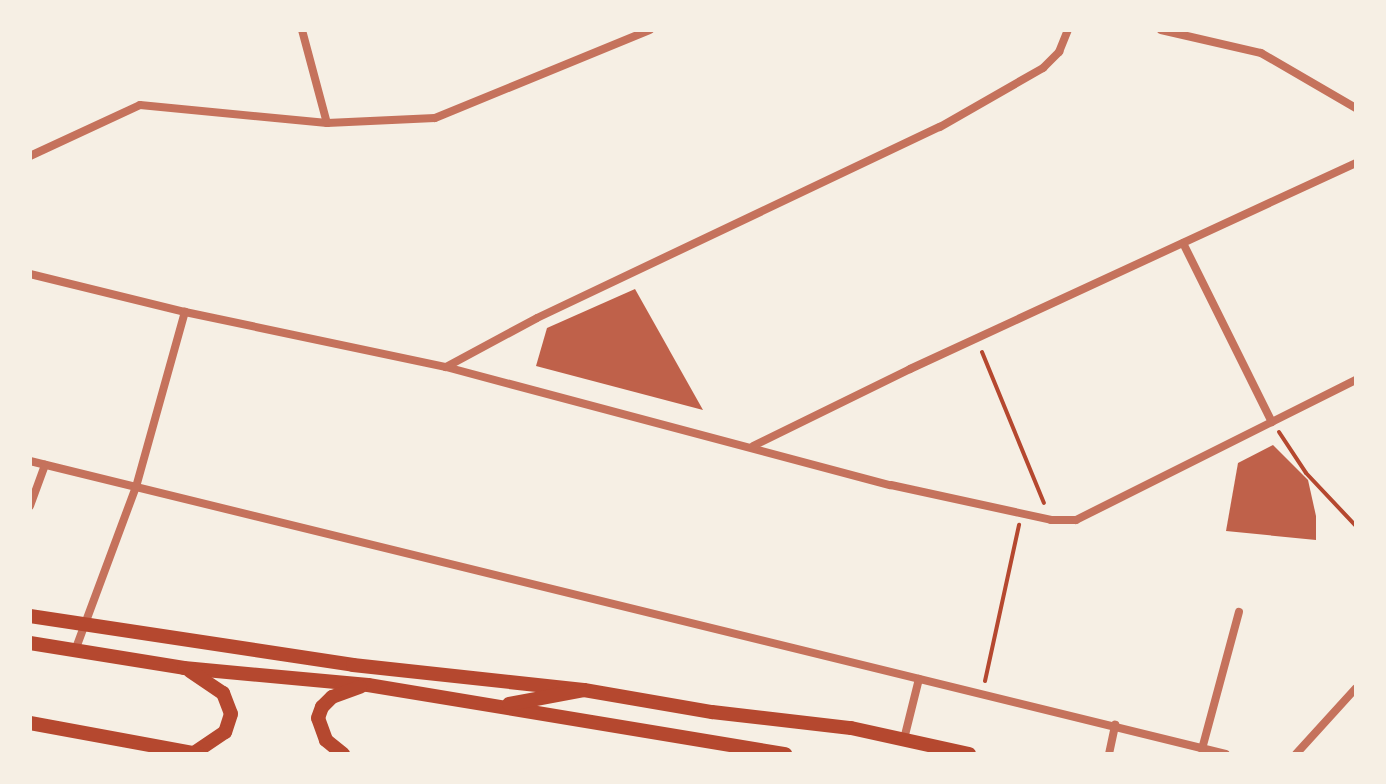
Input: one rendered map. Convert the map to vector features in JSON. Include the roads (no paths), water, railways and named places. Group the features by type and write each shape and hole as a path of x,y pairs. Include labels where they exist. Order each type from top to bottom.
{"main road":[{"path":"30,616 460,679 584,690 712,712 851,728 969,754"},
{"path":"30,643 76,648 184,668 368,685 785,754"},
{"path":"30,723 196,754 225,732 231,714 223,693 184,668"},
{"path":"343,754 326,740 318,718 322,707 332,697 368,685"},
{"path":"500,706 584,690"}],"street":[{"path":"302,30 327,123"},
{"path":"30,156 140,105 327,123 435,118 650,30"},
{"path":"446,367 537,318 940,127 1043,68 1059,52 1068,30"},
{"path":"1161,30 1261,53 1356,108"},
{"path":"753,446 1356,163"},
{"path":"1183,243 1272,422"},
{"path":"30,274 185,312 446,367 891,485 1051,520 1076,520 1356,380"},
{"path":"76,648 136,487 185,312"},
{"path":"30,461 1226,754"},
{"path":"30,506 45,465"},
{"path":"1202,749 1239,612"},
{"path":"904,739 919,679"},
{"path":"1296,754 1356,688"},
{"path":"1109,754 1115,725"}]}
